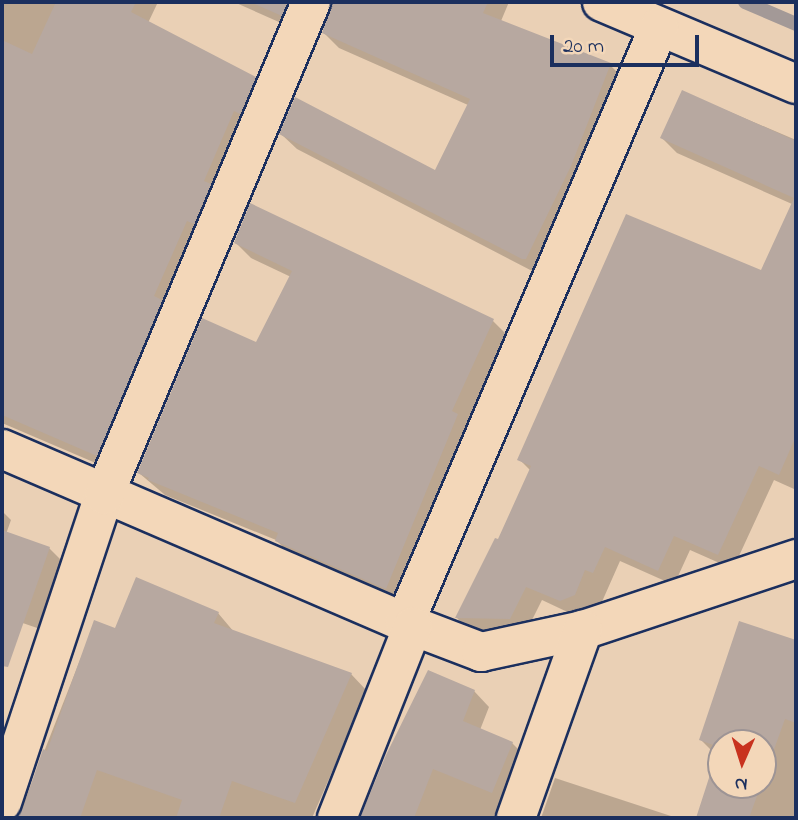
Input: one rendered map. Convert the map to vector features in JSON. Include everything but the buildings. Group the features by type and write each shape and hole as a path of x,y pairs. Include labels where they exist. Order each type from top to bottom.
{"street":[{"path":"2,802 104,495 311,2"},
{"path":"602,2 796,84"},
{"path":"337,818 409,624 659,27"},
{"path":"2,449 104,495 481,652 583,630 792,551"},
{"path":"516,818 583,630"}],"waterway":[{"path":"745,2 796,24"}]}
